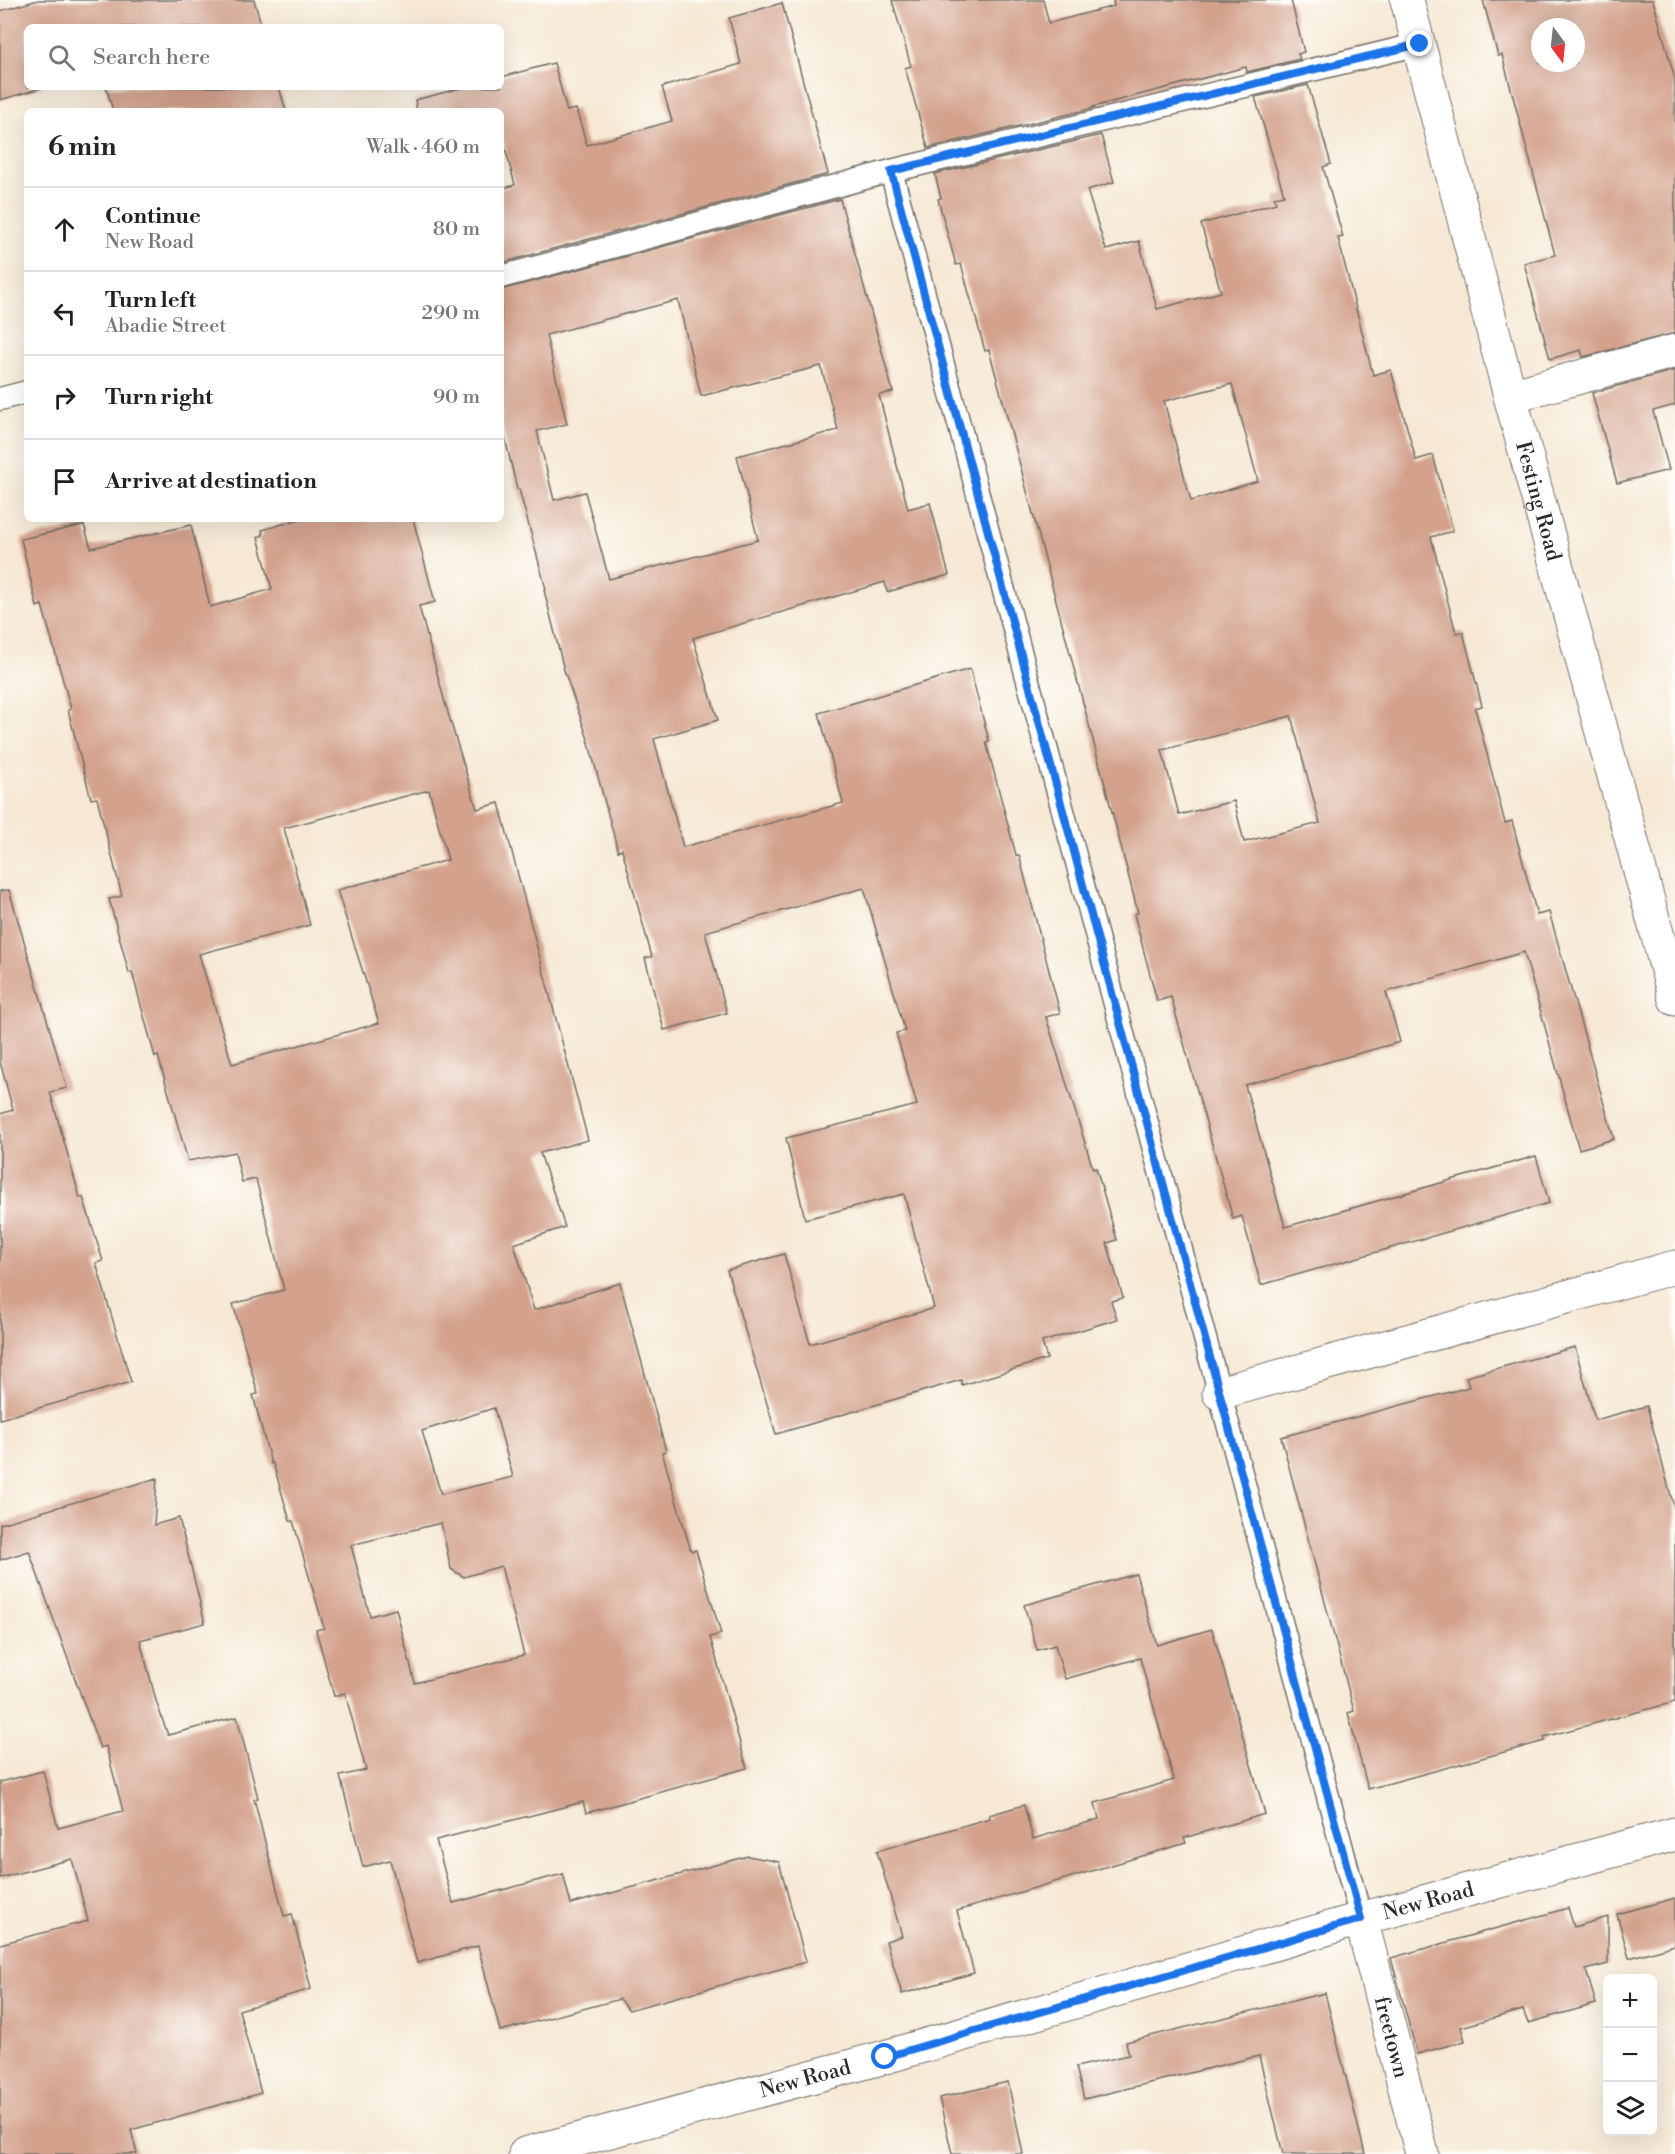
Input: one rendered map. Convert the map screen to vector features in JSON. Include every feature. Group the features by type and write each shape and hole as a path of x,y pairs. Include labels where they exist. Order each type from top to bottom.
{"street":[{"name":"Festing Road","path":"1407,0 1510,396 1675,999"},
{"path":"1510,396 1675,351"},
{"path":"1219,1393 1675,1268"},
{"name":"New Road","path":"525,2154 885,2057 1361,1919 1674,1835"},
{"name":"freetown","path":"1361,1919 1422,2154"}],"lane":[{"path":"504,276 891,171 1420,44"},
{"path":"891,171 1361,1919"},
{"path":"0,399 24,393"}],"building":[{"path":"38,0 254,0 261,24 24,24 24,90 35,90 0,100 0,11"},
{"path":"892,0 1043,0 1049,23 1114,6 1113,0 1291,0 1304,52 1298,54 1300,59 1247,72 1246,67 1094,108 928,148 905,68 911,66"},
{"path":"1483,0 1653,0 1675,79 1675,333 1583,357 1581,350 1550,359 1524,263 1555,255 1502,55 1498,56"},
{"path":"782,3 828,174 504,262 504,188 515,185 504,143 504,108 416,108 415,100 453,90 504,90 504,76 554,63 567,111 576,109 587,145 672,121 662,87 741,64 729,18"},
{"path":"1308,85 1331,164 1323,167 1343,237 1338,238 1373,375 1391,370 1416,460 1433,455 1453,531 1431,537 1456,633 1463,632 1482,706 1475,708 1505,823 1512,821 1537,915 1549,912 1614,1139 1579,1149 1524,952 1386,992 1400,1042 1245,1085 1285,1227 1536,1156 1549,1203 1261,1285 1242,1216 1233,1219 1171,997 1157,1001 1134,914 1138,913 1115,823 1015,446 989,350 985,351 961,264 956,265 938,199 941,198 935,174 1101,135 1114,182 1087,190 1106,250 1139,241 1157,309 1221,292 1201,224 1276,203 1274,197 1284,195 1255,97","holes":["1232,384 1258,481 1191,501 1164,401","1291,716 1320,823 1244,842 1234,801 1179,815 1162,750"]},
{"path":"107,90 280,90 285,108 112,108"},
{"path":"840,199 893,392 879,395 908,509 930,503 949,575 887,592 885,582 693,638 718,720 654,739 683,847 843,803 819,713 970,669 989,741 986,742 1016,855 1019,855 1060,1013 1046,1017 1093,1169 1096,1168 1117,1240 1107,1243 1123,1298 1111,1301 1117,1319 1042,1342 1047,1359 962,1385 961,1380 776,1434 727,1270 784,1254 810,1344 934,1308 904,1194 805,1219 786,1138 917,1105 896,1033 905,1031 864,888 705,932 727,1013 664,1030 645,958 652,957 622,849 618,851 587,736 564,670 544,590 546,589 519,489 517,489 504,434 504,289","holes":["678,300 701,396 821,366 838,430 737,456 758,540 609,579 585,492 554,500 537,431 567,424 546,335"]},
{"path":"1675,370 1675,405 1653,411 1669,470 1617,483 1592,393"},
{"path":"290,522 414,522 435,602 419,606 445,703 477,809 499,803 588,1140 540,1153 565,1227 514,1244 534,1310 620,1283 666,1451 662,1452 691,1551 696,1550 721,1634 710,1637 747,1768 586,1813 583,1802 436,1840 453,1903 563,1874 571,1904 748,1856 779,1862 806,1962 629,2010 620,1999 500,2031 478,1946 417,1963 390,1860 363,1867 340,1776 366,1770 345,1693 334,1696 316,1630 324,1628 293,1521 290,1521 273,1463 271,1464 253,1395 258,1394 233,1304 284,1290 256,1179 242,1182 235,1152 188,1161 158,1056 155,1057 132,972 129,973 109,899 122,896 97,798 91,799 68,710 71,709 42,605 37,607 21,539 84,525 91,548 191,525 210,607 272,589 258,537 263,535 262,530","holes":["429,790 448,860 337,890 379,1023 232,1064 199,954 310,925 284,828","494,1408 513,1477 441,1494 422,1431","441,1523 451,1569 464,1577 501,1566 524,1655 415,1683 396,1609 370,1616 351,1545"]},
{"path":"9,890 67,1088 50,1092 80,1198 83,1197 103,1261 96,1263 131,1382 0,1419 0,1114 13,1110 0,1062 0,891"},
{"path":"1575,1347 1595,1420 1647,1406 1675,1511 1675,1702 1544,1737 1545,1741 1368,1789 1348,1713 1354,1711 1281,1437 1469,1387 1466,1377"},
{"path":"157,1478 154,1525 179,1518 205,1623 140,1640 157,1704 168,1735 237,1717 258,1798 254,1799 284,1916 292,1914 311,1989 239,2010 261,2093 131,2130 137,2154 0,2154 0,1944 88,1921 72,1859 0,1878 0,1782 43,1771 58,1828 123,1811 106,1746 100,1748 29,1551 0,1560 0,1524"},
{"path":"1136,1574 1157,1645 1212,1629 1265,1814 1184,1838 1186,1843 957,1911 974,1973 902,1994 886,1941 902,1936 877,1851 990,1818 989,1815 1024,1805 1033,1839 1099,1819 1095,1803 1174,1780 1140,1658 1065,1679 1055,1645 1037,1650 1024,1605"},
{"path":"1675,1898 1675,1945 1629,1958 1617,1914"},
{"path":"1568,1908 1574,1927 1608,1917 1608,1964 1586,1970 1596,2004 1528,2023 1523,2010 1461,2027 1465,2041 1417,2054 1391,1958"},
{"path":"1325,1993 1365,2154 1283,2154 1259,2056 1084,2099 1076,2067 1129,2055 1126,2042"},
{"path":"1008,2082 1023,2154 952,2154 939,2098"}],"route":[{"path":"885,2057 1361,1919 891,171 1420,44"}]}
